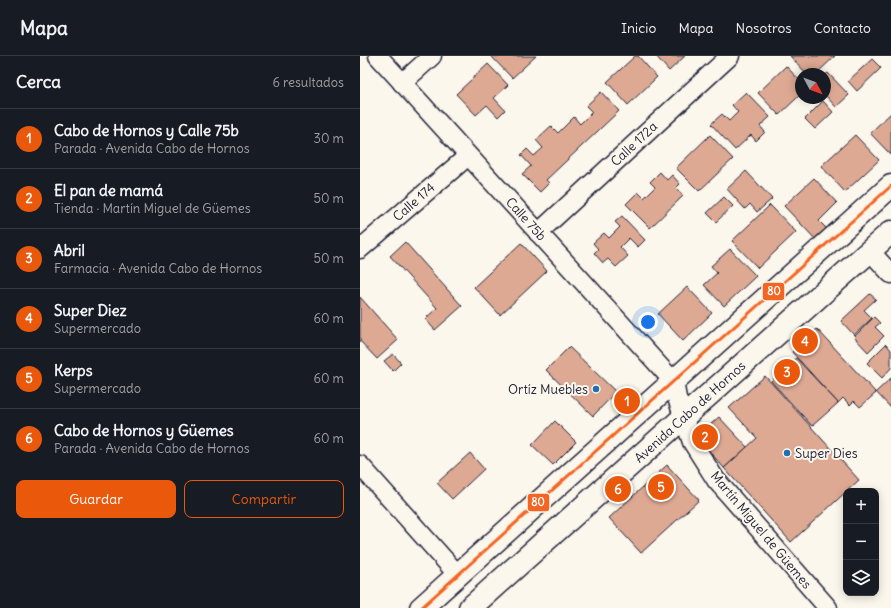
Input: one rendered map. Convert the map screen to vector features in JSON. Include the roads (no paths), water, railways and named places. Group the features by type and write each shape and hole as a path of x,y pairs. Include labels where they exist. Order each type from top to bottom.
{"main road":[{"path":"421,608 891,186"},
{"name":"Avenida Cabo de Hornos","path":"478,605 891,232"}],"street":[{"name":"Calle 75b","path":"378,56 674,382"},
{"path":"402,83 432,56"},
{"name":"Calle 172a","path":"538,233 730,56"},
{"name":"Calle 174","path":"360,249 468,156"},
{"path":"870,251 891,274"},
{"name":"Martín Miguel de Güemes","path":"674,382 683,419 692,442 716,480 828,608"},
{"path":"360,465 458,575"}],"place":[{"name":"Super Diez","path":"805,341"},
{"name":"Abril","path":"787,372"},
{"name":"Ortíz Muebles","path":"596,389"},
{"name":"Cabo de Hornos y Calle 75b","path":"627,401"},
{"name":"El pan de mamá","path":"705,437"},
{"name":"Super Dies","path":"787,453"},
{"name":"Kerps","path":"661,487"},
{"name":"Cabo de Hornos y Güemes","path":"618,489"}]}
